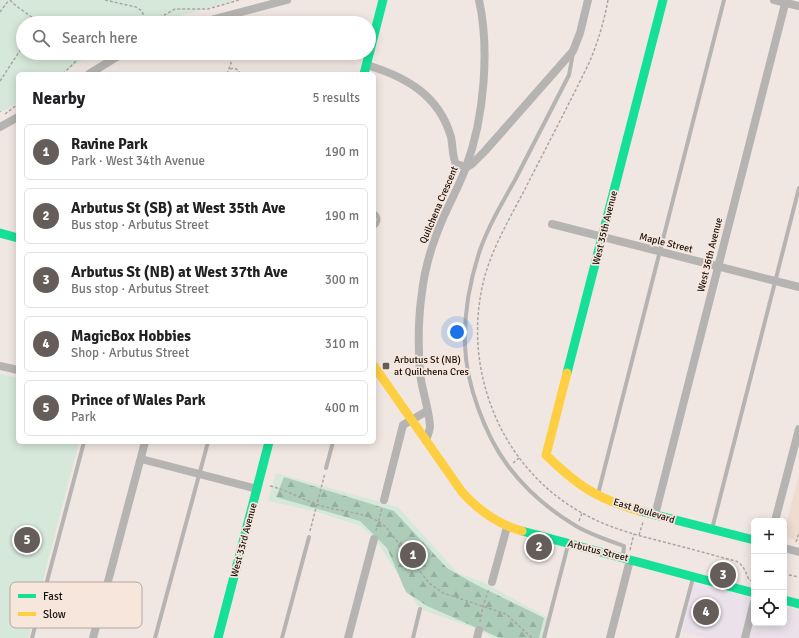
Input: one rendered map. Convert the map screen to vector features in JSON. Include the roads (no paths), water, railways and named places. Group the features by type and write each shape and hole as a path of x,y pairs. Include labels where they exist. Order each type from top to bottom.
{"street":[{"path":"226,16 287,0"},
{"path":"376,29 383,0"},
{"name":"Quilchena Crescent","path":"426,441 430,428 420,374 418,339 420,307 424,276 437,233 466,167 478,124 483,92 485,55 483,15 479,0"},
{"path":"376,72 404,79 425,93 437,106 445,121 451,137 456,164 466,167 472,164 573,52 580,33 588,0"},
{"name":"West 35th Avenue","path":"546,455 663,0"},
{"path":"774,0 786,1 799,6"},
{"name":"West 36th Avenue","path":"655,515 786,1"},
{"path":"92,72 112,60"},
{"path":"366,70 368,60"},
{"path":"0,127 16,118"},
{"name":"Maple Street","path":"552,224 799,286"},
{"path":"0,233 16,237"},
{"path":"0,366 16,370"},
{"name":"Arbutus Street","path":"376,369 462,492 473,505 487,516 508,527 568,544 628,556 693,577 751,591"},
{"path":"384,500 403,425 427,411"},
{"path":"777,518 799,429"},
{"path":"108,582 145,444"},
{"name":"West 33rd Avenue","path":"218,638 268,444"},
{"name":"East Boulevard","path":"546,455 567,475 597,496 628,508 751,539"},
{"path":"141,459 257,488"},
{"path":"492,582 508,527"},
{"path":"348,638 374,539"},
{"path":"787,549 799,552"},
{"path":"610,638 628,556"},
{"path":"787,601 799,604"},
{"path":"745,638 751,614"},
{"path":"93,638 96,628"}],"lane":[{"path":"597,496 724,0"},
{"path":"573,52 569,75 492,221 480,250 473,272 466,312 465,346 469,378 480,415 508,466 542,501 577,527 624,546 628,556"},
{"path":"712,529 799,188"},
{"path":"376,214 379,219 376,226"},
{"path":"47,582 83,444"},
{"path":"155,638 207,444"},
{"path":"326,468 332,444"},
{"path":"282,638 308,537"},
{"path":"544,638 568,544"},
{"path":"677,638 693,577"},
{"path":"413,638 420,609"},
{"path":"32,638 35,628"}],"place":[{"name":"Arbutus St (NB) at Quilchena Cres","path":"386,366"},
{"name":"Prince of Wales Park","path":"27,540"},
{"name":"Arbutus St (SB) at West 35th Ave","path":"539,547"},
{"name":"Ravine Park","path":"413,555"},
{"name":"Arbutus St (NB) at West 37th Ave","path":"723,575"},
{"name":"MagicBox Hobbies","path":"706,612"}]}
